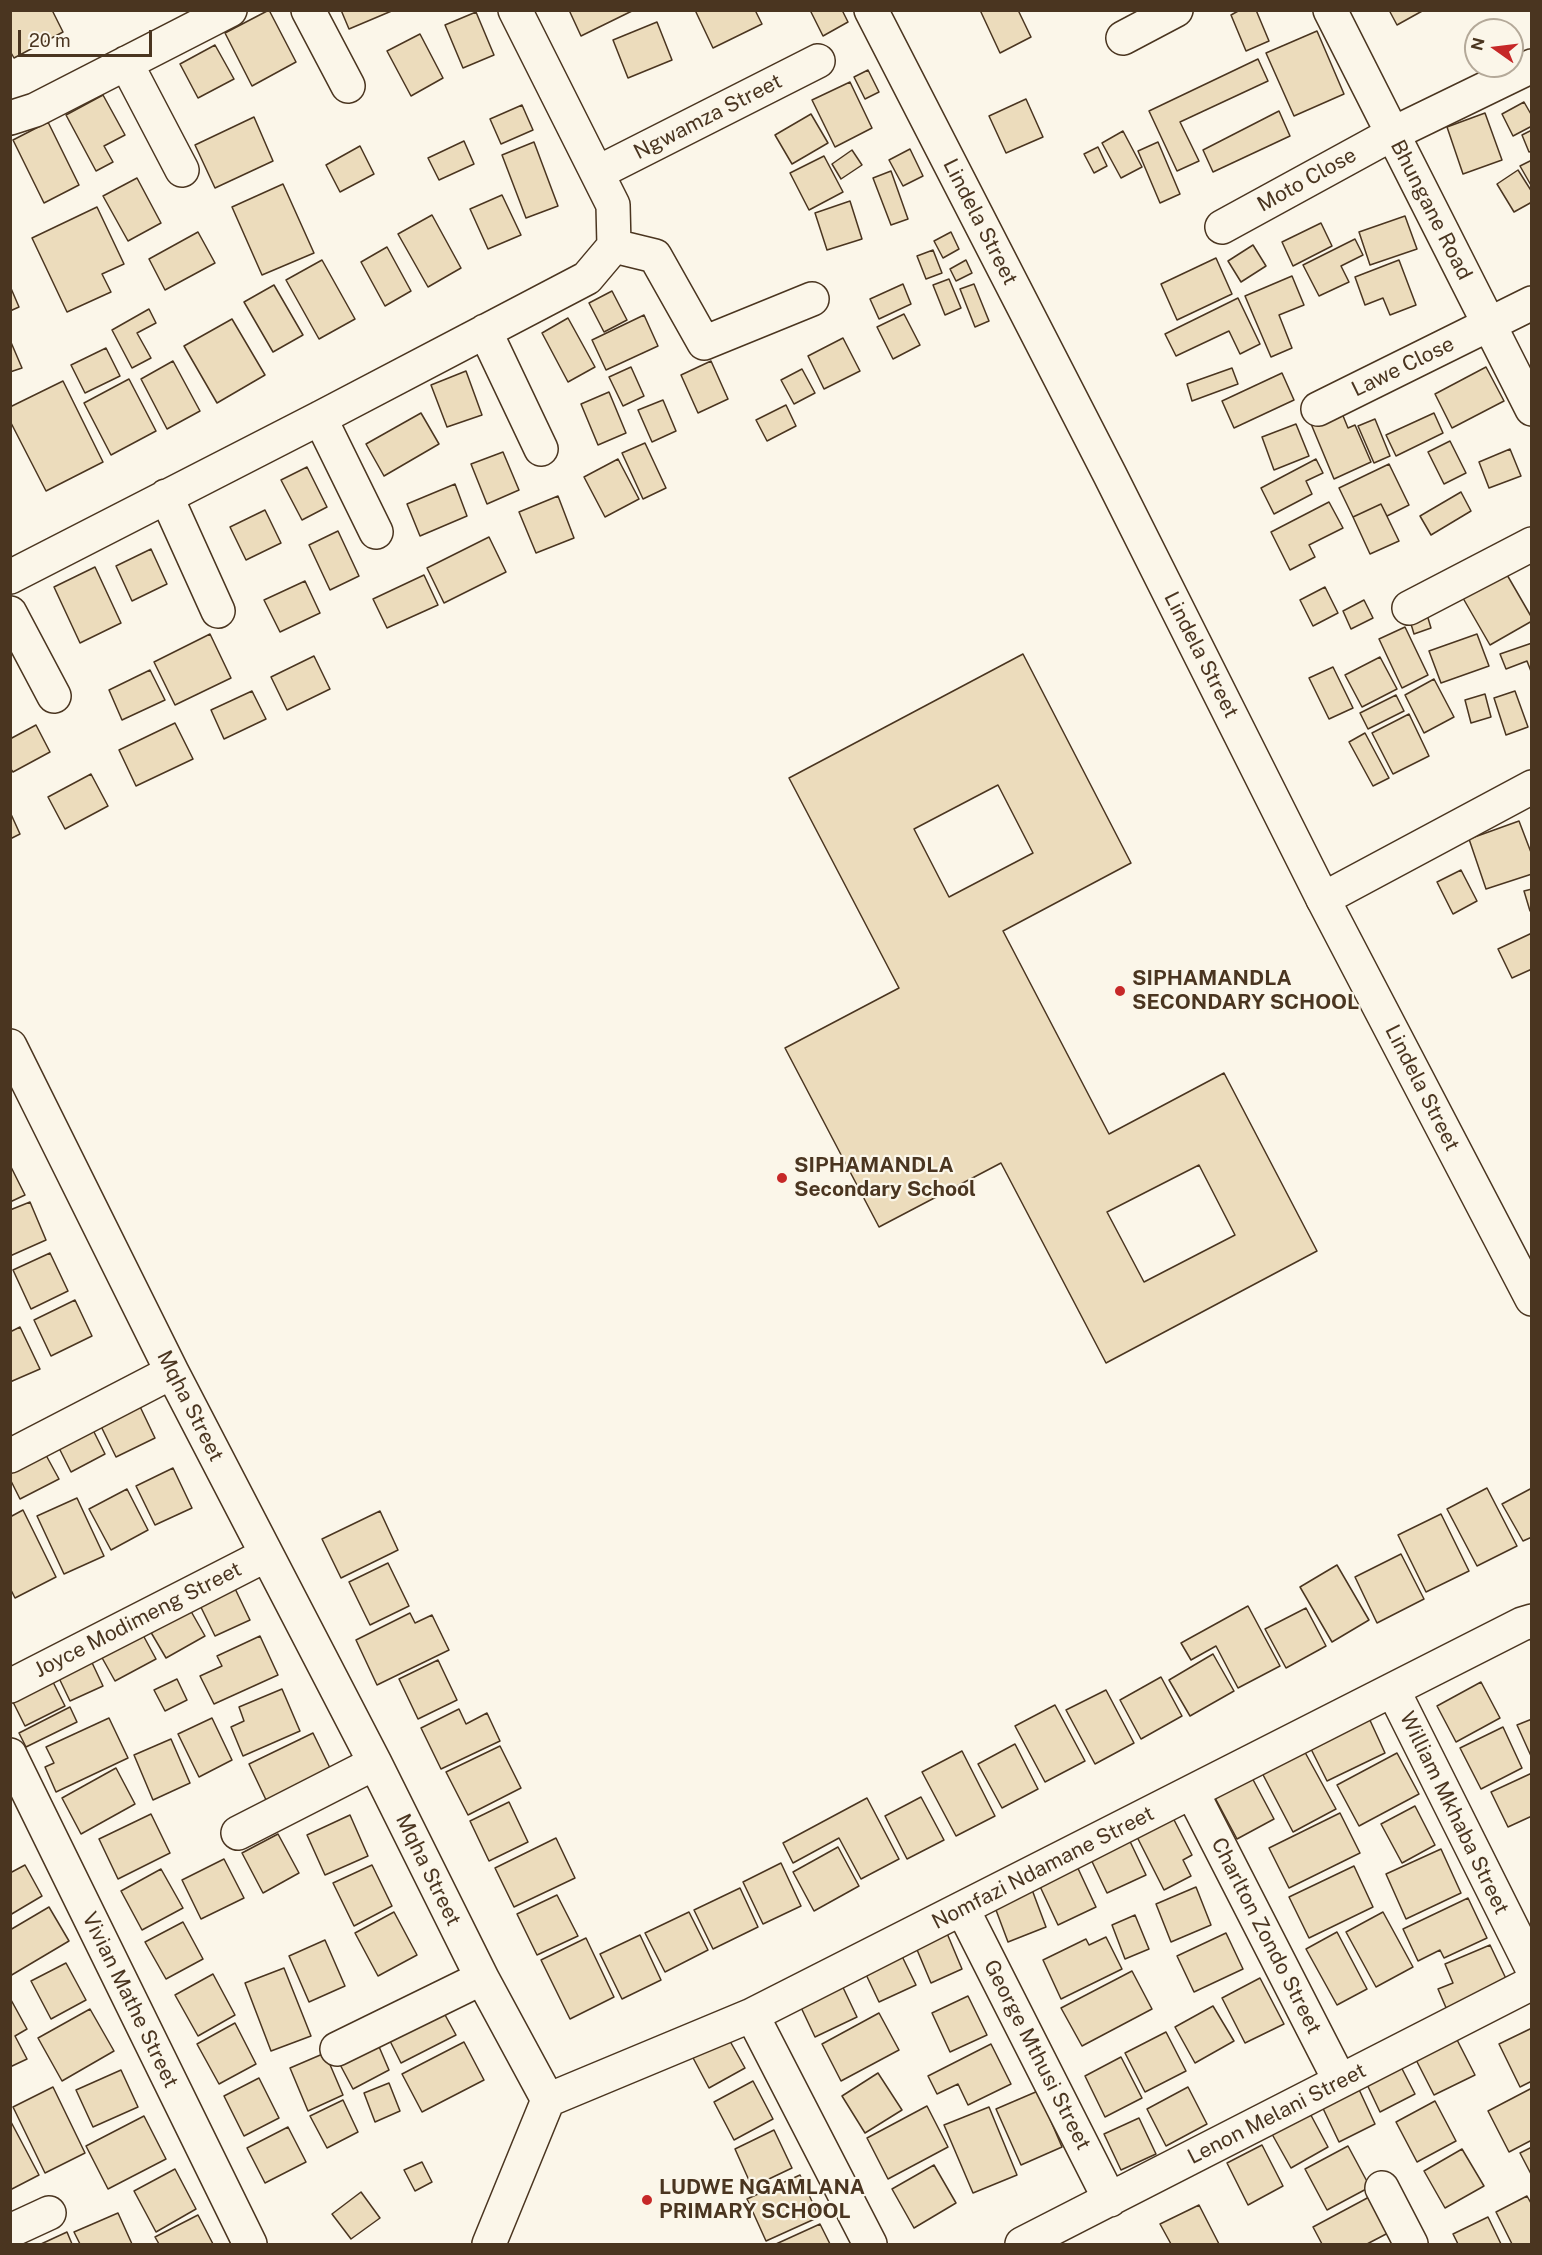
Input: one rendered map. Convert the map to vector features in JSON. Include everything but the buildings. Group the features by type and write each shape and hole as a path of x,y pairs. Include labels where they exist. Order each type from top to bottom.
{"street":[{"path":"10,118 35,110 230,10"},
{"path":"308,10 348,86"},
{"path":"10,576 320,418 587,278 614,246 613,205 515,10"},
{"name":"Lindela Street","path":"871,10 1110,475 1323,899 1532,1299"},
{"path":"1123,38 1176,10"},
{"name":"Bhungane Road","path":"1330,10 1532,410"},
{"name":"Ngwamza Street","path":"597,173 818,61"},
{"path":"126,63 182,170"},
{"name":"Moto Close","path":"1222,226 1392,134 1532,66"},
{"path":"614,246 656,256 704,342 812,299"},
{"name":"Lawe Close","path":"1318,409 1532,303"},
{"path":"485,331 541,449"},
{"path":"320,418 376,532"},
{"path":"166,496 218,611"},
{"path":"1409,608 1532,544"},
{"path":"10,613 54,696"},
{"path":"1323,899 1532,787"},
{"name":"Mqha Street","path":"11,1047 172,1372 375,1763 482,1978 548,2100"},
{"path":"10,1456 172,1372"},
{"name":"Joyce Modimeng Street","path":"10,1686 266,1555"},
{"name":"Nomfazi Ndamane Street","path":"548,2100 752,2015 963,1910 1522,1624 1532,1621"},
{"name":"William Mkhaba Street","path":"1393,1690 1532,1968"},
{"name":"Vivian Mathe Street","path":"10,1755 250,2244"},
{"path":"238,1833 375,1763"},
{"name":"Charlton Zondo Street","path":"1192,1792 1340,2081"},
{"name":"George Mthusi Street","path":"963,1910 1110,2200"},
{"path":"337,2049 482,1978"},
{"name":"Lenon Melani Street","path":"1022,2244 1532,1983"},
{"path":"752,2015 870,2244"},
{"path":"489,2244 548,2100"},
{"path":"1382,2188 1411,2244"},
{"path":"10,2231 49,2212"}],"place":[{"name":"SIPHAMANDLA SECONDARY SCHOOL","path":"1120,991"},
{"name":"SIPHAMANDLA Secondary School","path":"782,1178"},
{"name":"LUDWE NGAMLANA PRIMARY SCHOOL","path":"647,2200"}]}
